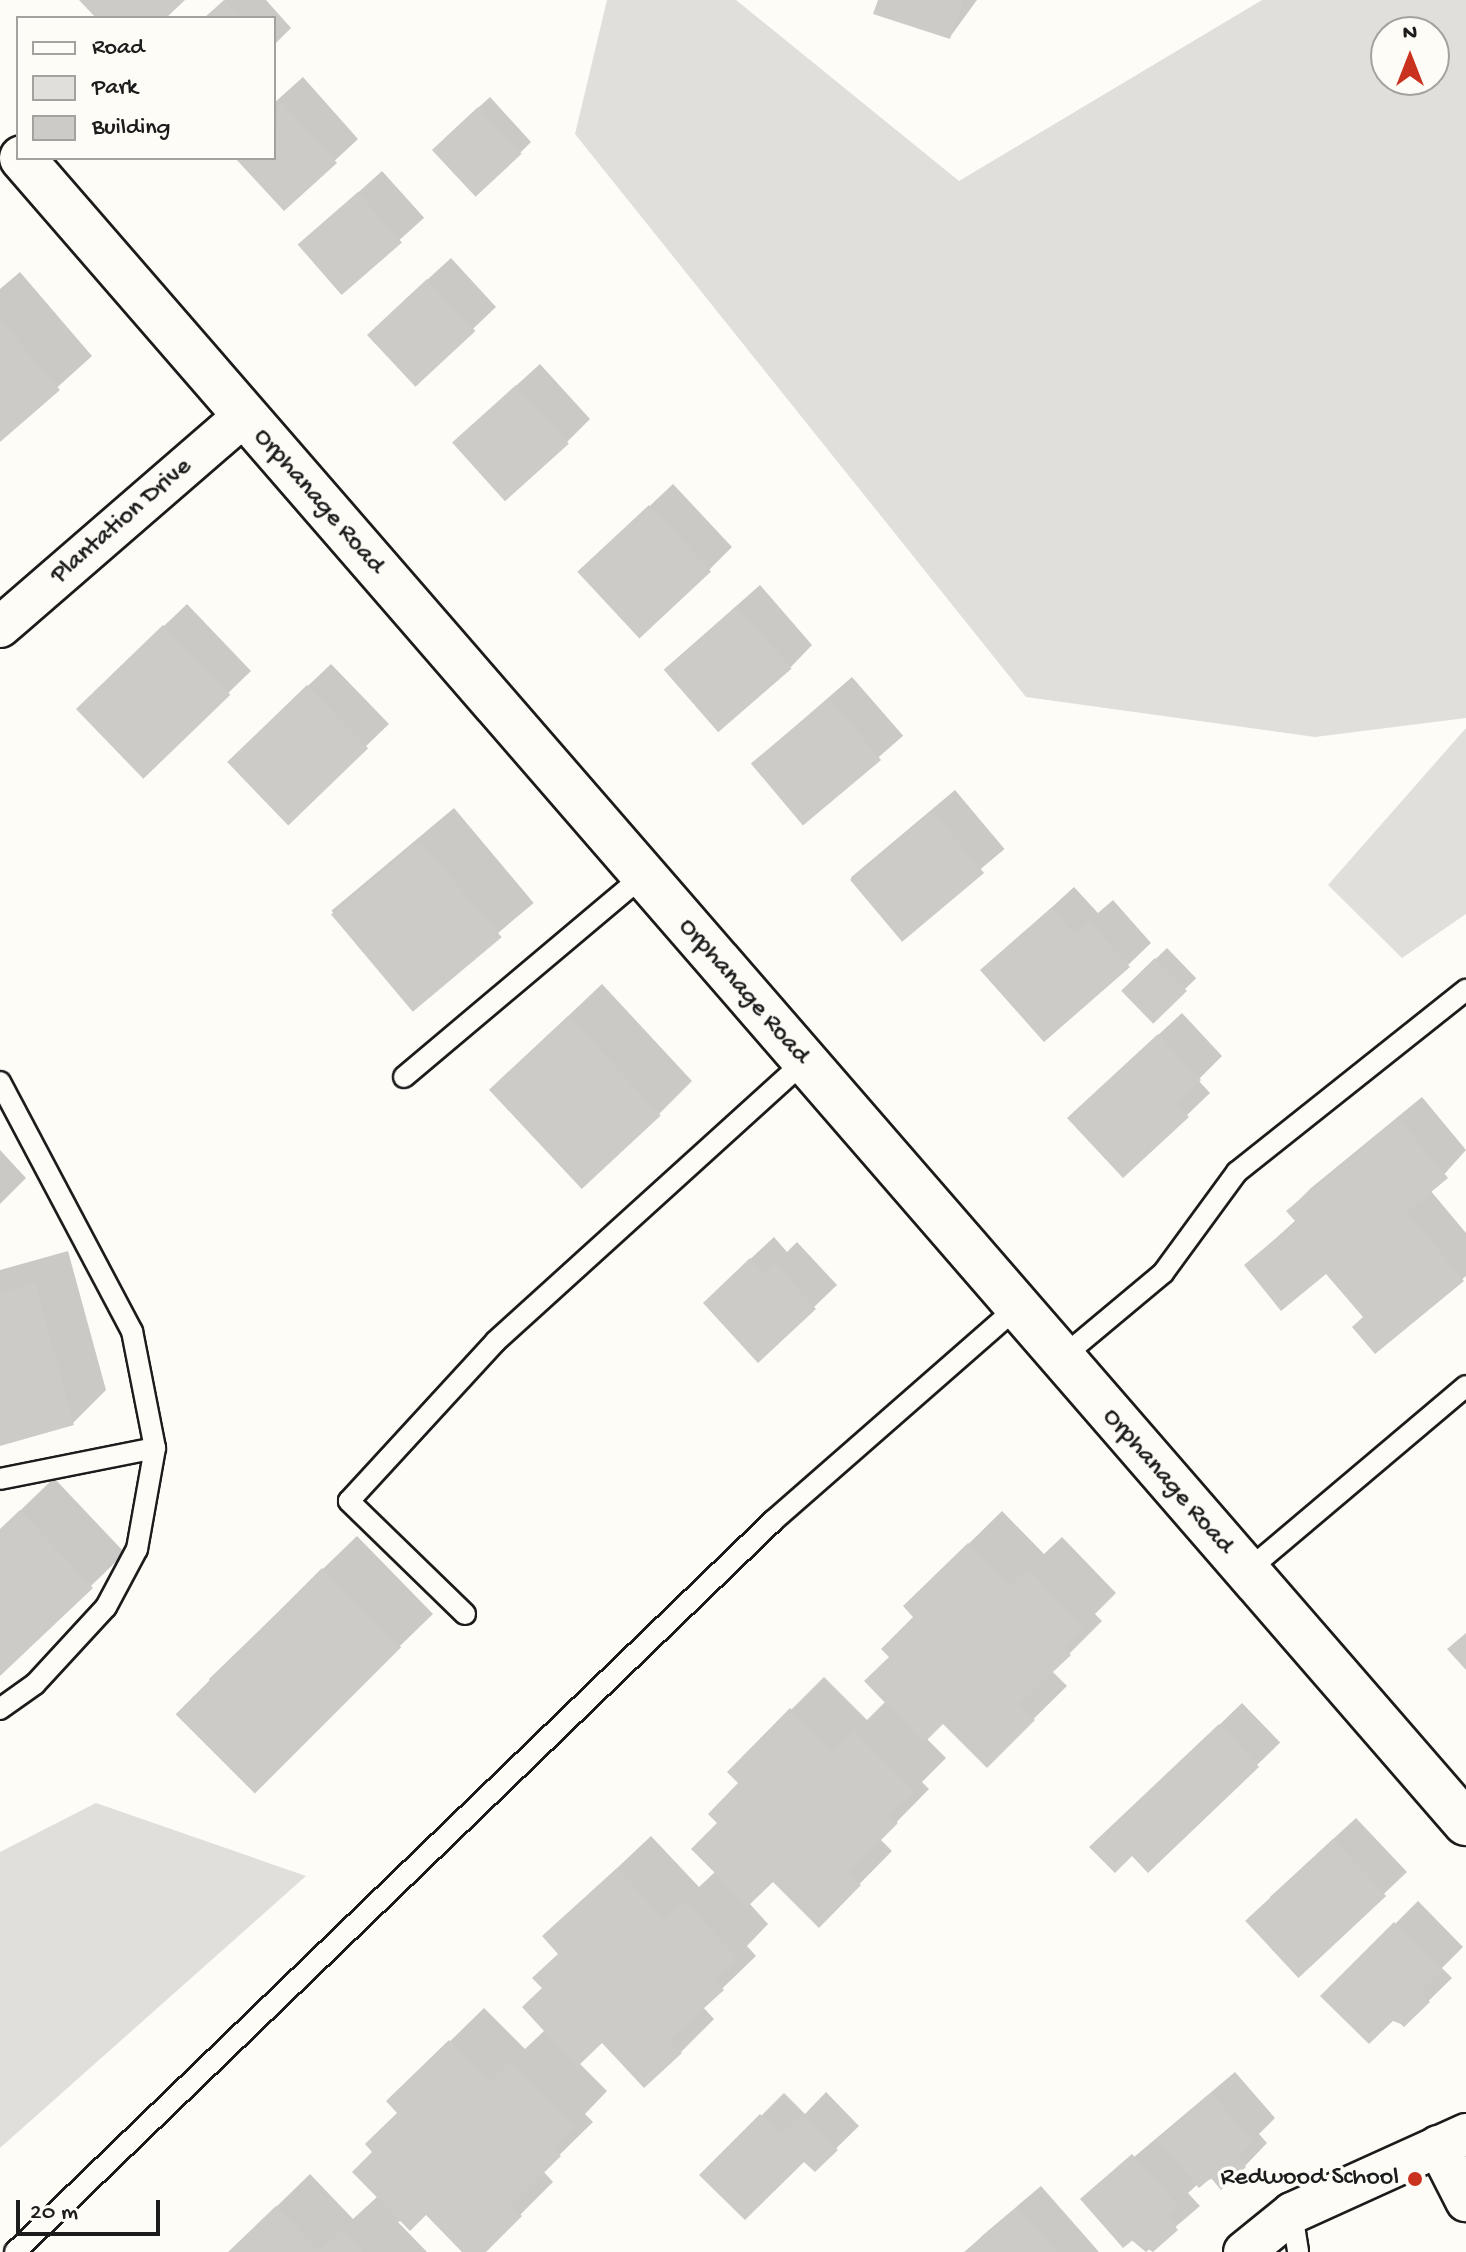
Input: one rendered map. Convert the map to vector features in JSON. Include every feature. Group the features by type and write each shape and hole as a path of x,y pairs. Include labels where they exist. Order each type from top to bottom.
{"main road":[{"name":"Orphanage Road","path":"0,133 16,151"},
{"name":"Orphanage Road","path":"23,160 1059,1360 1466,1823"}],"street":[{"name":"Plantation Drive","path":"0,627 244,416"},
{"path":"1244,2252 1292,2213 1452,2140 1466,2201"}],"lane":[{"path":"404,1077 643,876"},
{"path":"1059,1360 1163,1273 1237,1172 1466,990"},
{"path":"465,1614 349,1501 496,1341 804,1062"},
{"path":"0,1082 132,1331 155,1448 137,1549 106,1607 35,1684 0,1709"},
{"path":"15,2252 773,1521 1015,1309"},
{"path":"1246,1572 1466,1386"},
{"path":"0,1479 155,1448"},
{"path":"1292,2213 1298,2252"}],"green space":[{"path":"607,0 736,0 959,181 1262,0 1466,0 1466,718 1315,737 1026,697 575,134"},
{"path":"1466,728 1466,914 1402,958 1328,885"},
{"path":"96,1803 306,1876 0,2148 0,1852"}],"building":[{"path":"79,0 185,0 168,16 94,16"},
{"path":"224,0 238,16 206,16"},
{"path":"878,0 963,0 950,39 873,14"},
{"path":"279,99 337,163 284,211 237,160 276,160"},
{"path":"478,107 522,154 476,197 432,150"},
{"path":"358,192 402,243 342,295 298,244"},
{"path":"427,279 475,331 415,387 367,335"},
{"path":"0,320 60,390 0,442"},
{"path":"516,385 569,444 505,501 452,443"},
{"path":"649,505 711,572 639,638 577,572"},
{"path":"737,606 791,669 718,732 664,670"},
{"path":"163,625 230,695 143,779 76,709"},
{"path":"307,685 368,748 288,825 227,762"},
{"path":"829,698 881,760 803,826 751,764"},
{"path":"932,811 984,873 902,942 850,880"},
{"path":"420,840 502,937 413,1012 331,915"},
{"path":"1051,908 1074,934 1089,922 1130,967 1044,1042 980,970"},
{"path":"1155,958 1187,991 1153,1024 1121,991"},
{"path":"568,1016 661,1115 582,1189 489,1090"},
{"path":"1158,1034 1201,1080 1176,1103 1189,1117 1123,1178 1067,1118"},
{"path":"1398,1118 1448,1178 1407,1212 1464,1281 1375,1354 1352,1327 1363,1317 1326,1274 1281,1311 1244,1265 1296,1222 1286,1211"},
{"path":"750,1258 764,1273 774,1263 816,1309 758,1363 703,1303"},
{"path":"35,1283 74,1425 0,1446 0,1293"},
{"path":"20,1510 93,1588 0,1676 0,1529"},
{"path":"968,1543 1010,1585 1028,1569 1084,1627 1063,1648 1071,1655 1019,1704 1035,1720 987,1768 943,1724 924,1743 864,1681 889,1657 881,1649 913,1617 903,1606"},
{"path":"322,1568 401,1647 255,1794 176,1714"},
{"path":"1466,1633 1466,1670 1447,1649"},
{"path":"790,1708 832,1752 854,1731 915,1792 890,1816 898,1823 848,1873 861,1885 819,1928 773,1882 748,1906 691,1849 717,1823 708,1814 738,1783 727,1772"},
{"path":"1219,1724 1259,1767 1148,1873 1132,1856 1115,1873 1089,1847"},
{"path":"1333,1839 1386,1896 1298,1978 1245,1921"},
{"path":"617,1868 664,1919 684,1901 737,1958 714,1979 724,1990 669,2040 682,2053 644,2088 602,2043 577,2067 522,2007 542,1988 532,1978 558,1954 542,1936"},
{"path":"1394,1922 1442,1970 1420,1992 1430,2002 1404,2027 1395,2019 1369,2044 1320,1996"},
{"path":"449,2040 491,2081 511,2061 575,2126 553,2148 561,2156 511,2205 522,2216 486,2252 462,2252 426,2215 410,2231 352,2172 372,2152 365,2144 397,2113 386,2101"},
{"path":"1211,2093 1254,2142 1237,2157 1246,2167 1221,2190 1211,2178 1199,2188 1157,2140"},
{"path":"802,2113 838,2150 815,2172 804,2162 745,2220 699,2175 760,2114 781,2135"},
{"path":"1132,2154 1178,2206 1167,2216 1178,2230 1153,2252 1133,2240 1123,2248 1080,2199"},
{"path":"276,2206 319,2251 342,2230 363,2252 228,2252"},
{"path":"1017,2207 1057,2252 964,2252"}],"place":[{"name":"Redwood School","path":"1415,2179"}]}
